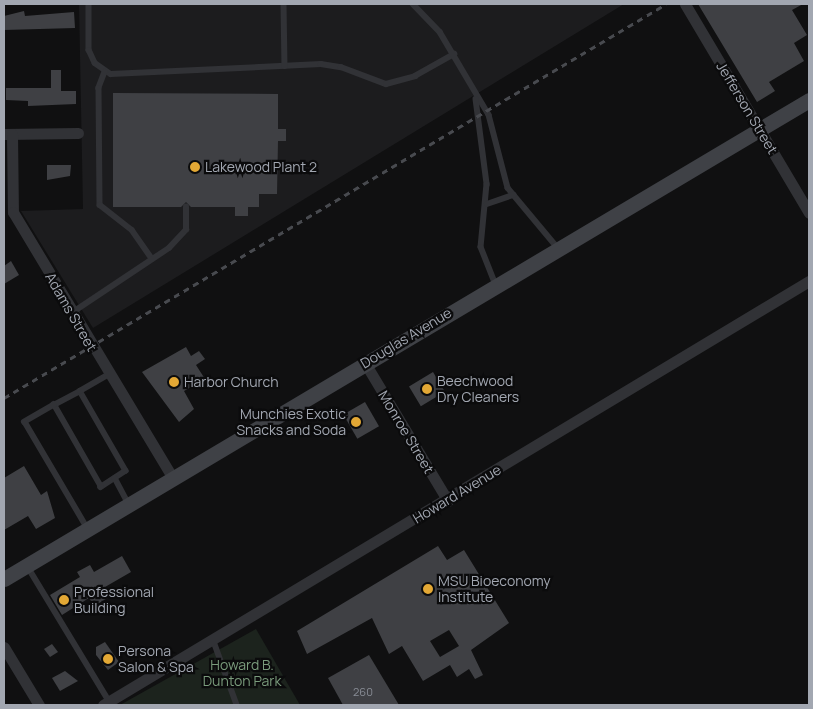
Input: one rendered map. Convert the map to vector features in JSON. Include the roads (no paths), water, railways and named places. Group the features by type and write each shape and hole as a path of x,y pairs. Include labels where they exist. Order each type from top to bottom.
{"street":[{"name":"Jefferson Street","path":"685,4 809,212"},
{"name":"Douglas Avenue","path":"4,579 809,100"},
{"path":"8,134 78,133"},
{"name":"Adams Street","path":"8,134 8,214 72,312 173,478"},
{"name":"Howard Avenue","path":"106,703 448,501 809,281"},
{"name":"Monroe Street","path":"365,363 448,501"},
{"path":"4,646 40,705"}],"lane":[{"path":"89,4 90,50 106,72"},
{"path":"284,4 285,66"},
{"path":"413,4 440,32 493,125 503,177 513,195 540,221 558,248"},
{"path":"106,72 333,65 386,84 415,76 454,54"},
{"path":"106,72 99,88 100,205 132,230 152,259"},
{"path":"476,97 487,204 481,247 496,285"},
{"path":"487,204 513,195"},
{"path":"72,312 152,259 186,230 186,207"},
{"path":"88,529 25,422 109,374"},
{"path":"54,405 101,486 126,471 80,391"},
{"path":"115,478 129,504"},
{"path":"27,565 106,703"},
{"path":"213,639 236,705"}],"railway":[{"path":"4,398 666,4"}],"place":[{"name":"Lakewood Plant 2","path":"195,167"},
{"name":"Harbor Church","path":"174,382"},
{"name":"Beechwood Dry Cleaners","path":"427,389"},
{"name":"Munchies Exotic Snacks and Soda","path":"356,422"},
{"name":"MSU Bioeconomy Institute","path":"428,589"},
{"name":"Professional Building","path":"64,600"},
{"name":"Persona Salon & Spa","path":"108,659"}],"park label":[{"name":"Howard B. Dunton Park","path":"242,674"}]}
